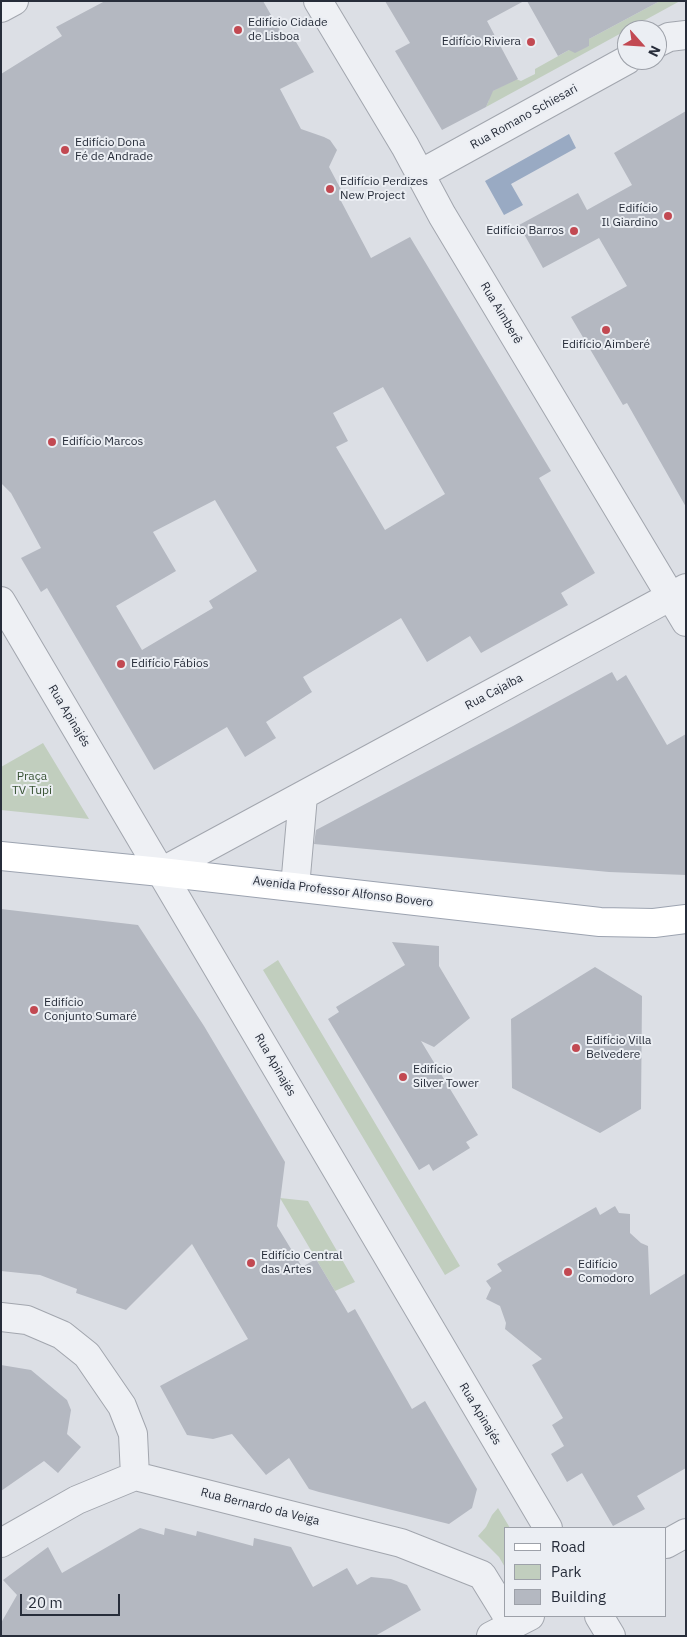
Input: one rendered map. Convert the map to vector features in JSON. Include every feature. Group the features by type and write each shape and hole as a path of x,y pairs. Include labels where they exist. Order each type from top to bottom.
{"main road":[{"name":"Avenida Professor Alfonso Bovero","path":"1,856 161,872 600,922 654,923 686,919"}],"street":[{"path":"1,8 14,1"},
{"name":"Rua Aimberê","path":"318,1 420,174 442,215 678,592 686,622"},
{"name":"Rua Romano Schiesari","path":"420,174 617,66"},
{"name":"Rua Cajaíba","path":"161,872 678,592"},
{"name":"Rua Apinajés","path":"1,601 547,1527"},
{"path":"295,887 303,796"},
{"path":"1,1317 27,1320 62,1335 87,1355 122,1406 133,1434 135,1476 77,1500 1,1543"},
{"name":"Rua Bernardo da Veiga","path":"135,1476 401,1543 482,1575 504,1612"},
{"path":"667,1543 686,1533"},
{"path":"600,1617 610,1636"}],"green space":[{"path":"660,1 680,1 645,20 624,20"},
{"path":"617,24 617,35 486,107 489,100 487,94 516,79 521,81 535,74 535,69 569,50 589,46 589,39"},
{"name":"Praça TV Tupi","path":"43,743 89,819 1,810 1,767"},
{"path":"278,960 460,1266 445,1275 263,970"},
{"path":"280,1198 308,1201 355,1282 335,1291"},
{"path":"498,1508 509,1527 504,1527 504,1566 499,1557 478,1536 486,1527"}],"water":[{"path":"569,134 576,148 511,184 523,205 504,215 485,181"}],"building":[{"path":"105,1 263,1 286,41 293,37 314,72 280,89 301,129 330,140 337,150 329,167 345,197 341,201 371,258 410,237 551,471 539,478 595,573 561,593 568,605 481,653 470,636 427,662 401,618 303,677 312,692 266,722 276,738 245,757 227,727 154,770 47,588 41,592 21,558 41,548 11,493 1,483 1,74 62,36 56,27","holes":["383,387 445,494 385,530 336,447 348,441 333,413","215,500 257,571 209,601 213,608 142,650 116,606 176,571 153,532"]},
{"path":"385,1 524,1 487,21 518,79 493,91 486,107 442,130 395,51 410,43"},
{"path":"527,1 660,1 624,20 617,20 617,24 589,39 589,46 575,53 569,50 558,56"},
{"path":"686,111 686,507 627,403 623,405 571,317 627,286 599,238 543,268 519,225 578,193 587,210 632,185 614,153"},
{"path":"612,672 617,681 626,675 667,745 686,734 686,875 609,872 314,844 316,830"},
{"path":"1,909 138,925 204,1026 285,1162 277,1226 302,1267 316,1259 348,1313 355,1309 412,1409 425,1401 477,1489 472,1508 449,1524 319,1492 309,1489 289,1458 266,1475 232,1434 213,1439 187,1435 160,1386 248,1339 192,1244 126,1310 76,1293 77,1289 40,1275 1,1271"},
{"name":"Edifício Silver Tower","path":"392,942 439,946 439,966 470,1018 434,1047 421,1041 478,1135 466,1142 470,1148 433,1171 429,1164 419,1170 328,1019 339,1012 336,1007 405,965"},
{"name":"Edifício Villa Belvedere","path":"595,967 642,996 641,1109 600,1133 512,1088 511,1019"},
{"path":"615,1206 619,1213 630,1214 630,1233 641,1243 648,1246 650,1295 686,1273 686,1468 637,1496 645,1509 613,1526 582,1473 567,1482 551,1454 564,1446 552,1425 563,1418 532,1365 542,1359 505,1329 506,1323 500,1306 486,1299 491,1288 486,1281 502,1271 497,1264 596,1207 600,1215"},
{"path":"1,1365 31,1370 67,1400 71,1410 67,1434 81,1447 58,1473 44,1461 1,1491"},
{"path":"140,1528 164,1535 165,1528 196,1536 197,1531 253,1546 254,1538 291,1547 313,1587 347,1568 357,1585 371,1577 391,1579 407,1585 421,1610 375,1636 1,1636 1,1623 17,1595 3,1580 48,1547 62,1573"}],"place":[{"name":"Edifício Cidade de Lisboa","path":"238,30"},
{"name":"Edifício Riviera","path":"531,42"},
{"name":"Edifício Dona Fé de Andrade","path":"65,150"},
{"name":"Edifício Perdizes New Project","path":"330,189"},
{"name":"Edifício Il Giardino","path":"668,216"},
{"name":"Edifício Barros","path":"574,231"},
{"name":"Edifício Aimberé","path":"606,330"},
{"name":"Edifício Marcos","path":"52,442"},
{"name":"Edifício Fábios","path":"121,664"},
{"name":"Edifício Conjunto Sumaré","path":"34,1010"},
{"name":"Edifício Villa Belvedere","path":"576,1048"},
{"name":"Edifício Silver Tower","path":"403,1077"},
{"name":"Edifício Central das Artes","path":"251,1263"},
{"name":"Edifício Comodoro","path":"568,1272"}]}
